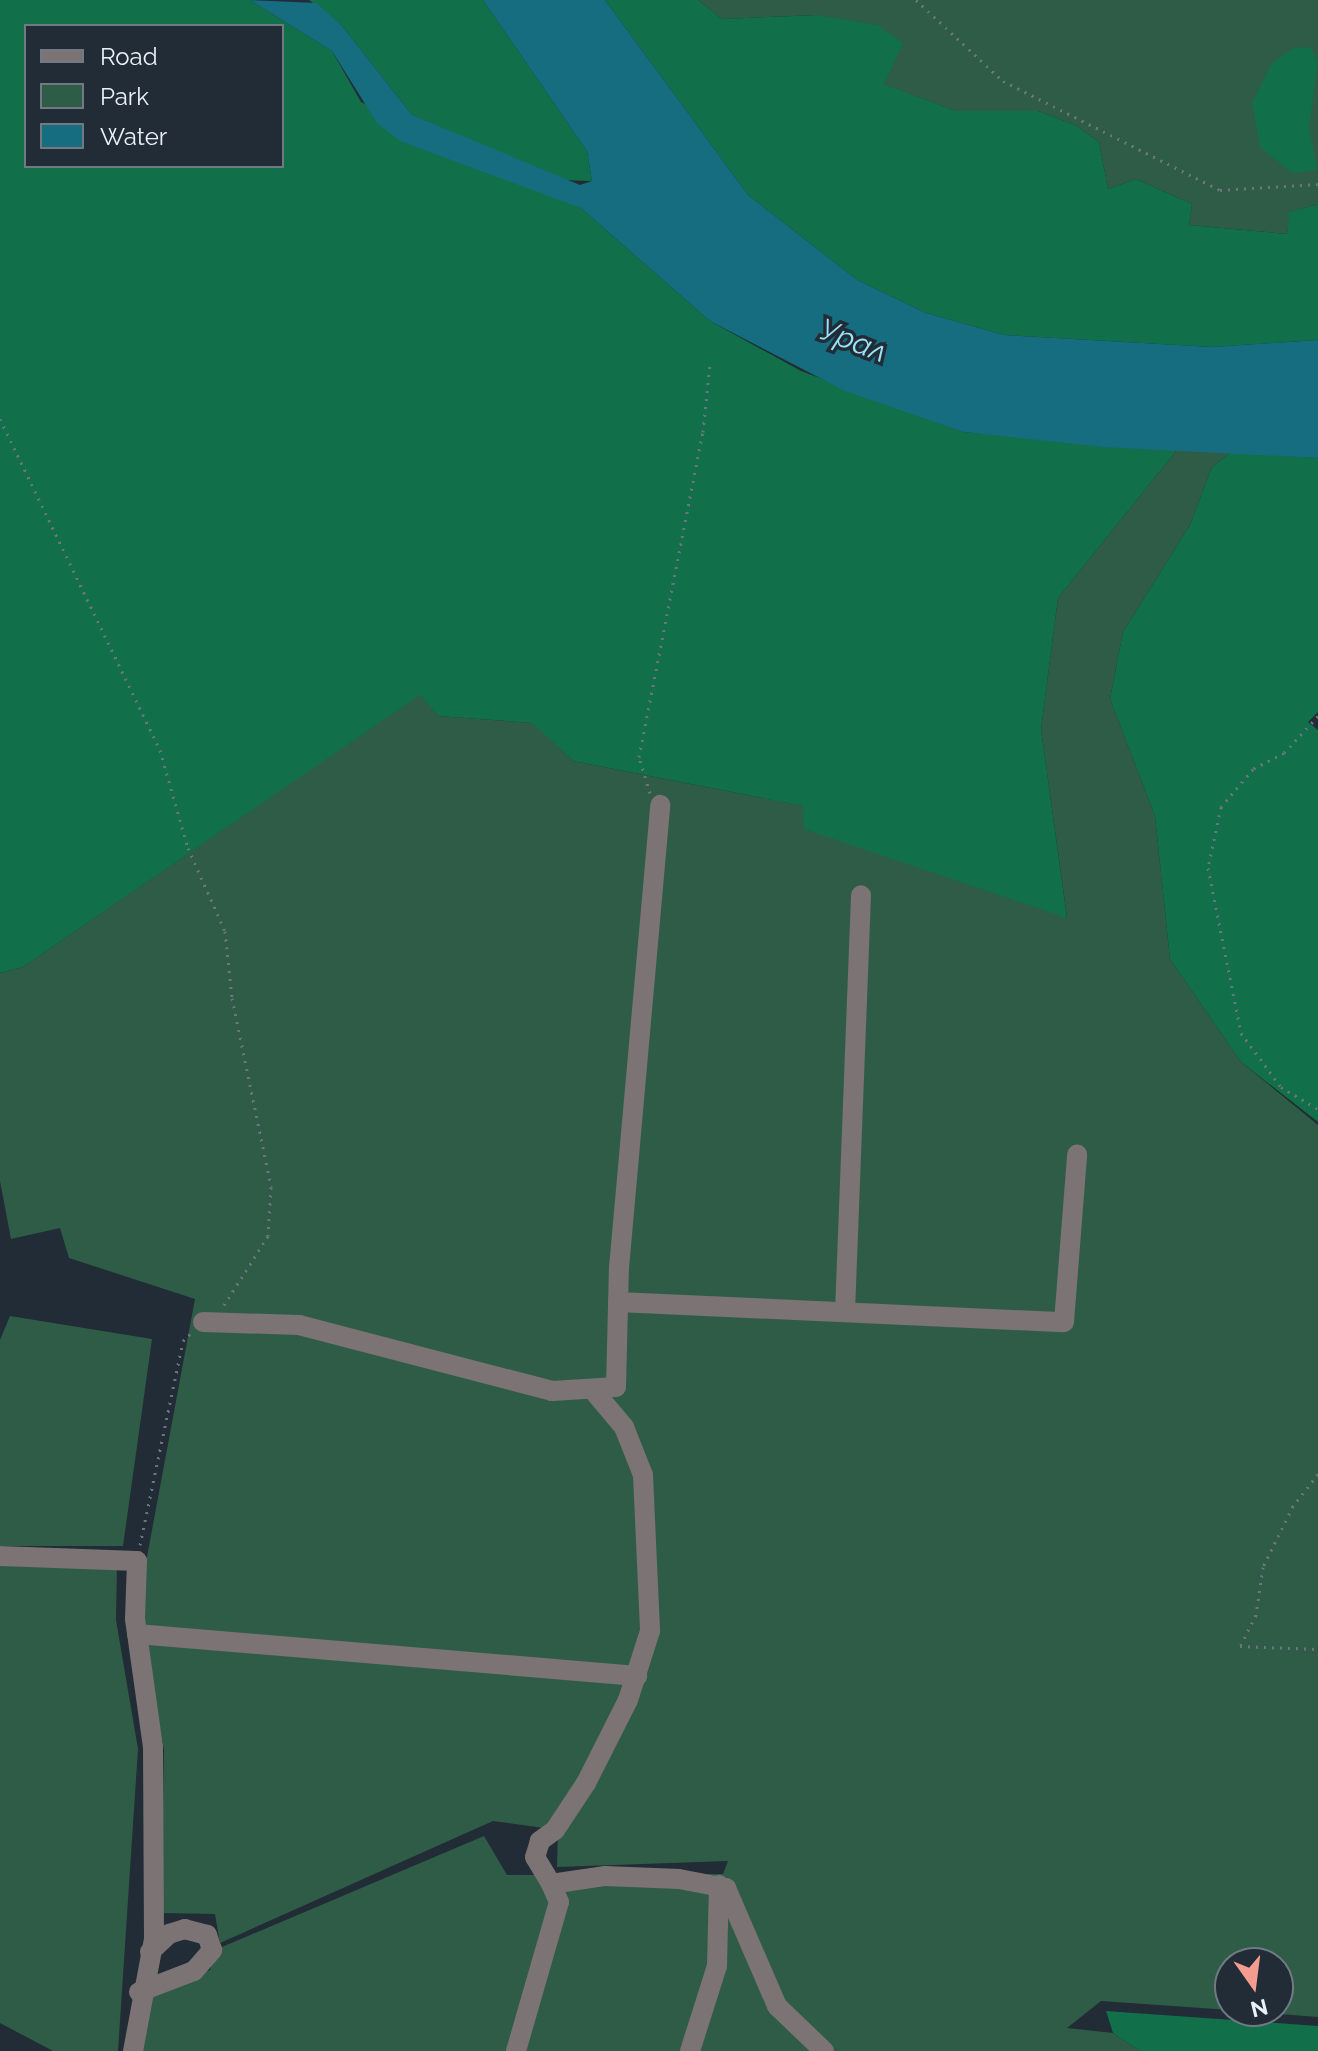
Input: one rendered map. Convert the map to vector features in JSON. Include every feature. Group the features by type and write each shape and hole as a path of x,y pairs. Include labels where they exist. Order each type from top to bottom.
{"street":[{"path":"203,1322 299,1325 552,1391 616,1387 618,1302 660,805"},
{"path":"845,1312 861,895"},
{"path":"618,1302 1064,1322 1077,1155"},
{"path":"516,2051 559,1902 535,1857 540,1841 555,1830 586,1783 637,1676 653,1604 643,1475 624,1427 592,1389"},
{"path":"0,1556 137,1561 137,1634 153,1747 150,1952 139,1992 133,2051"},
{"path":"137,1634 637,1676"},
{"path":"551,1884 605,1876 726,1888 777,2006 824,2051"},
{"path":"690,2051 717,1966 719,1885"},
{"path":"139,1992 194,1971 212,1950 207,1935 185,1929 169,1934 150,1952"}],"path":[{"path":"916,0 1003,81 1220,190 1318,184"},
{"path":"660,805 646,788 639,757 703,432 710,363"},
{"path":"0,419 160,750 188,848 225,931 232,998 271,1187 268,1236 222,1308 183,1341 137,1561"},
{"path":"1318,716 1284,753 1253,769 1221,807 1208,868 1241,1033 1281,1087 1318,1109"},
{"path":"1318,1474 1268,1556 1256,1615 1240,1646 1318,1649"}],"green space":[{"path":"0,0 250,0 332,51 361,102 581,208 710,321 801,371 964,432 1177,450 1058,598 1041,729 1067,918 804,829 803,806 573,761 532,723 438,716 420,695 23,967 0,973"},
{"path":"309,0 483,0 587,151 592,181 560,180 412,115 342,26"},
{"path":"605,0 698,0 722,19 817,15 878,25 903,43 884,84 956,111 1038,111 1075,125 1099,142 1108,189 1136,179 1192,204 1189,225 1287,234 1289,212 1318,204 1318,340 1212,347 1004,335 926,313 857,280 748,195"},
{"path":"698,0 1318,0 1318,204 1290,212 1287,234 1189,225 1192,204 1136,179 1108,189 1099,142 1075,125 1038,111 956,111 883,84 817,15 722,19"},
{"path":"1295,47 1311,48 1318,61 1309,128 1317,170 1292,173 1260,147 1252,103 1272,63"},
{"path":"1177,450 1231,452 1212,467 1190,525 1123,632 1110,699 1155,816 1170,959 1241,1062 1318,1125 1318,2017 1294,2015 1294,1947 1214,1947 1214,2009 1101,2001 1067,2028 1113,2033 1140,2051 134,2051 137,2002 210,1970 215,1950 484,1836 507,1875 723,1874 728,1861 557,1867 558,1830 493,1821 220,1943 215,1914 161,1913 164,1750 142,1629 144,1573 195,1299 69,1258 60,1228 11,1239 0,1181 0,973 23,967 420,694 438,716 533,723 573,761 804,806 1067,917 1041,729 1058,598"},
{"path":"1231,452 1318,458 1318,712 1308,722 1318,730 1318,1122 1241,1062 1170,959 1155,816 1110,699 1123,632 1190,525 1212,467"},
{"path":"10,1316 152,1339 123,1546 0,1546 0,1340"},
{"path":"117,1564 116,1620 138,1749 118,2051 53,2051 0,2023 0,1565"},
{"path":"1106,2011 1214,2019 1214,2027 1318,2026 1318,2051 1140,2051 1113,2033"}],"water":[{"name":"Урал","path":"250,0 316,3 342,26 412,115 580,185 592,181 587,151 483,0 605,0 748,195 857,280 926,313 1004,335 1212,347 1318,340 1318,458 1104,447 964,432 845,391 710,321 581,208 400,141 377,123 332,51"}]}
